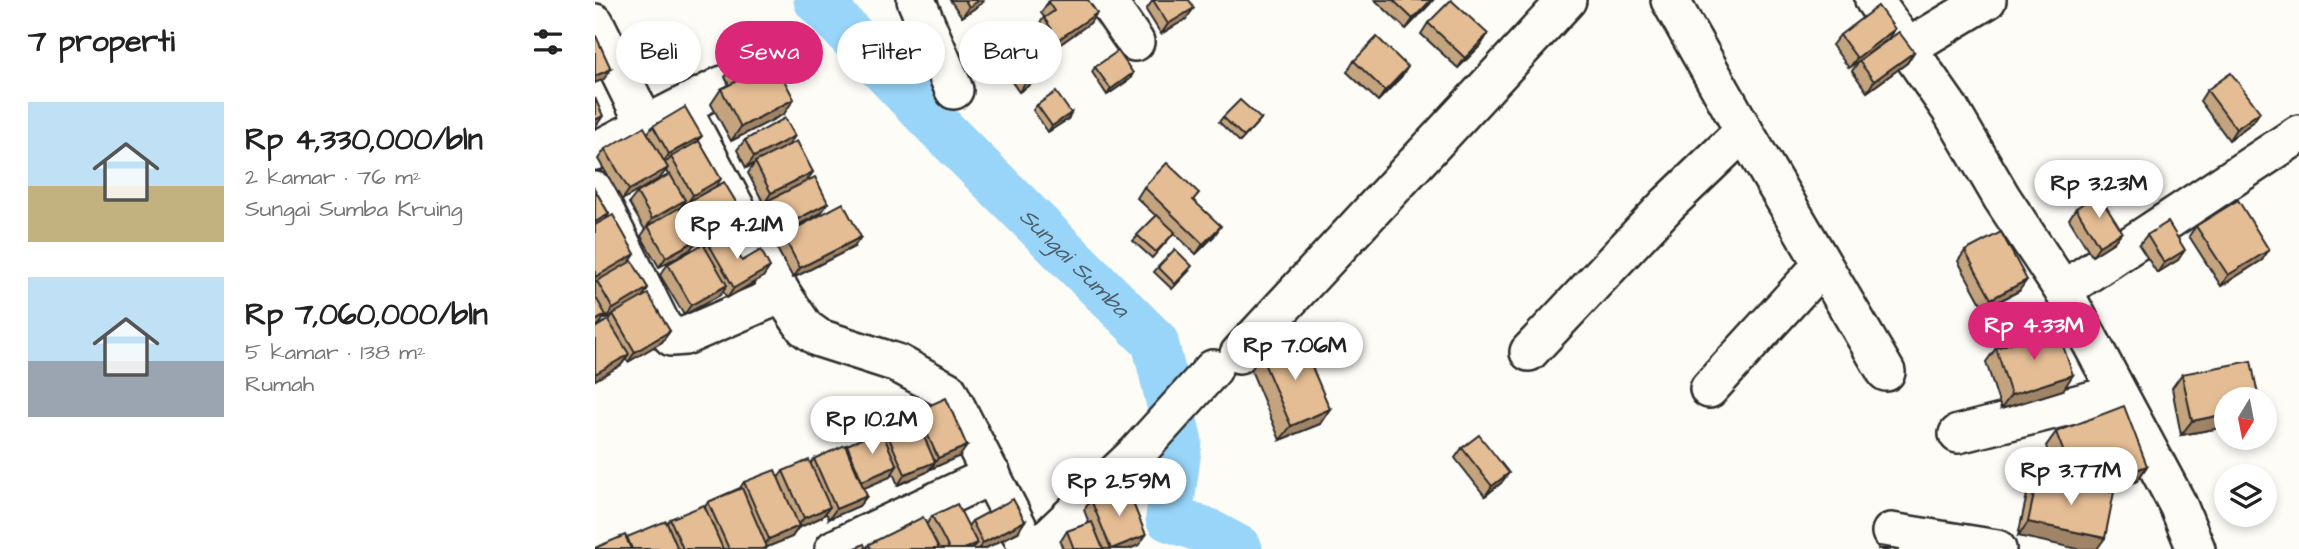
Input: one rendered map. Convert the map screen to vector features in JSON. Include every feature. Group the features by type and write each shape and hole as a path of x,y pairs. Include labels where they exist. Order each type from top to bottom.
{"street":[{"path":"916,0 954,90"},
{"path":"1105,0 1135,42"},
{"path":"1036,549 1136,454 1226,362 1567,0"},
{"path":"1670,0 1886,372"},
{"path":"1874,0 1950,108 2002,198 2063,290 2178,505 2196,549"},
{"path":"1907,48 1987,0"},
{"path":"595,23 646,126"},
{"path":"595,151 723,85"},
{"path":"681,108 782,294 804,328 819,338 897,362 948,391 1029,549"},
{"path":"1529,352 1668,204 1744,131"},
{"path":"2063,290 2299,134"},
{"path":"595,191 662,326 672,337 685,337 782,294"},
{"path":"1709,389 1822,265"},
{"path":"1958,434 2117,394"},
{"path":"834,549 992,475"},
{"path":"1891,532 1997,549"}],"building":[{"path":"965,0 979,0 969,7"},
{"path":"1088,0 1097,13 1062,37 1062,21 1046,21 1044,18 1054,11 1048,2"},
{"path":"1153,0 1189,0 1194,8 1168,24"},
{"path":"1393,0 1431,0 1413,19"},
{"path":"1451,0 1488,34 1465,58 1428,23"},
{"path":"1878,6 1895,29 1857,58 1840,35"},
{"path":"1899,32 1914,52 1874,81 1859,61"},
{"path":"595,36 611,69 595,76"},
{"path":"1377,37 1408,67 1385,91 1354,61"},
{"path":"1118,51 1133,73 1111,89 1095,67"},
{"path":"2231,73 2260,112 2236,129 2207,90"},
{"path":"731,84 786,84 794,99 741,127 721,89"},
{"path":"1056,92 1071,113 1052,126 1037,105"},
{"path":"595,98 603,116 595,120"},
{"path":"1240,100 1261,119 1244,137 1223,117"},
{"path":"685,107 702,136 669,154 653,126"},
{"path":"785,118 795,136 754,157 745,140"},
{"path":"644,127 668,168 629,190 605,149"},
{"path":"699,141 721,179 693,195 671,157"},
{"path":"797,141 813,172 771,193 755,162"},
{"path":"1167,163 1199,193 1193,200 1221,226 1203,244 1144,187"},
{"path":"670,174 685,200 652,219 637,193"},
{"path":"815,177 828,203 781,228 767,201"},
{"path":"724,182 742,212 702,235 684,204"},
{"path":"595,190 609,214 595,222"},
{"path":"2098,194 2122,232 2099,246 2076,208"},
{"path":"2238,200 2269,250 2228,275 2196,226"},
{"path":"843,203 861,237 800,268 783,235"},
{"path":"679,208 697,240 666,257 648,226"},
{"path":"613,215 635,254 595,277 595,225"},
{"path":"1157,215 1175,232 1156,252 1137,235"},
{"path":"2168,222 2185,250 2164,263 2147,235"},
{"path":"2001,232 2027,280 1991,299 1965,251"},
{"path":"725,233 742,261 761,250 770,267 734,288 708,243"},
{"path":"703,244 727,285 691,305 668,264"},
{"path":"1175,249 1192,266 1175,284 1158,267"},
{"path":"632,261 648,288 613,309 597,281"},
{"path":"648,294 670,331 635,352 613,314"},
{"path":"595,296 606,315 595,321"},
{"path":"608,320 629,354 595,374 595,328"},
{"path":"2057,328 2073,375 2011,395 1996,348"},
{"path":"1300,339 1330,409 1291,426 1261,356"},
{"path":"2251,361 2256,387 2214,387 2214,416 2192,421 2182,374"},
{"path":"946,398 967,446 938,458 917,411"},
{"path":"2124,406 2147,466 2115,478 2107,458 2071,471 2056,432"},
{"path":"914,414 935,462 905,474 884,427"},
{"path":"881,430 897,466 862,481 847,445"},
{"path":"1479,435 1509,473 1492,486 1462,448"},
{"path":"845,445 867,496 836,509 814,459"},
{"path":"809,460 830,507 804,518 783,471"},
{"path":"775,470 799,526 769,539 744,482"},
{"path":"2038,476 2114,492 2105,538 2028,522"},
{"path":"1126,486 1146,535 1111,549 1091,500"},
{"path":"742,488 767,547 762,549 729,549 708,502"},
{"path":"1013,499 1025,521 983,543 972,521"},
{"path":"957,504 977,543 964,549 949,549 932,516"},
{"path":"704,505 723,549 683,549 670,519"},
{"path":"923,517 939,549 871,549 869,544"},
{"path":"666,521 678,549 632,549 627,537"},
{"path":"1092,522 1103,549 1074,549 1067,531"},
{"path":"625,535 631,549 595,549 595,548"},
{"path":"1879,546 1899,549 1878,549"}],"waterway":[{"name":"Sungai Sumba","path":"817,0 930,118 1155,342 1179,442 1169,518 1204,530 1239,549"}]}
